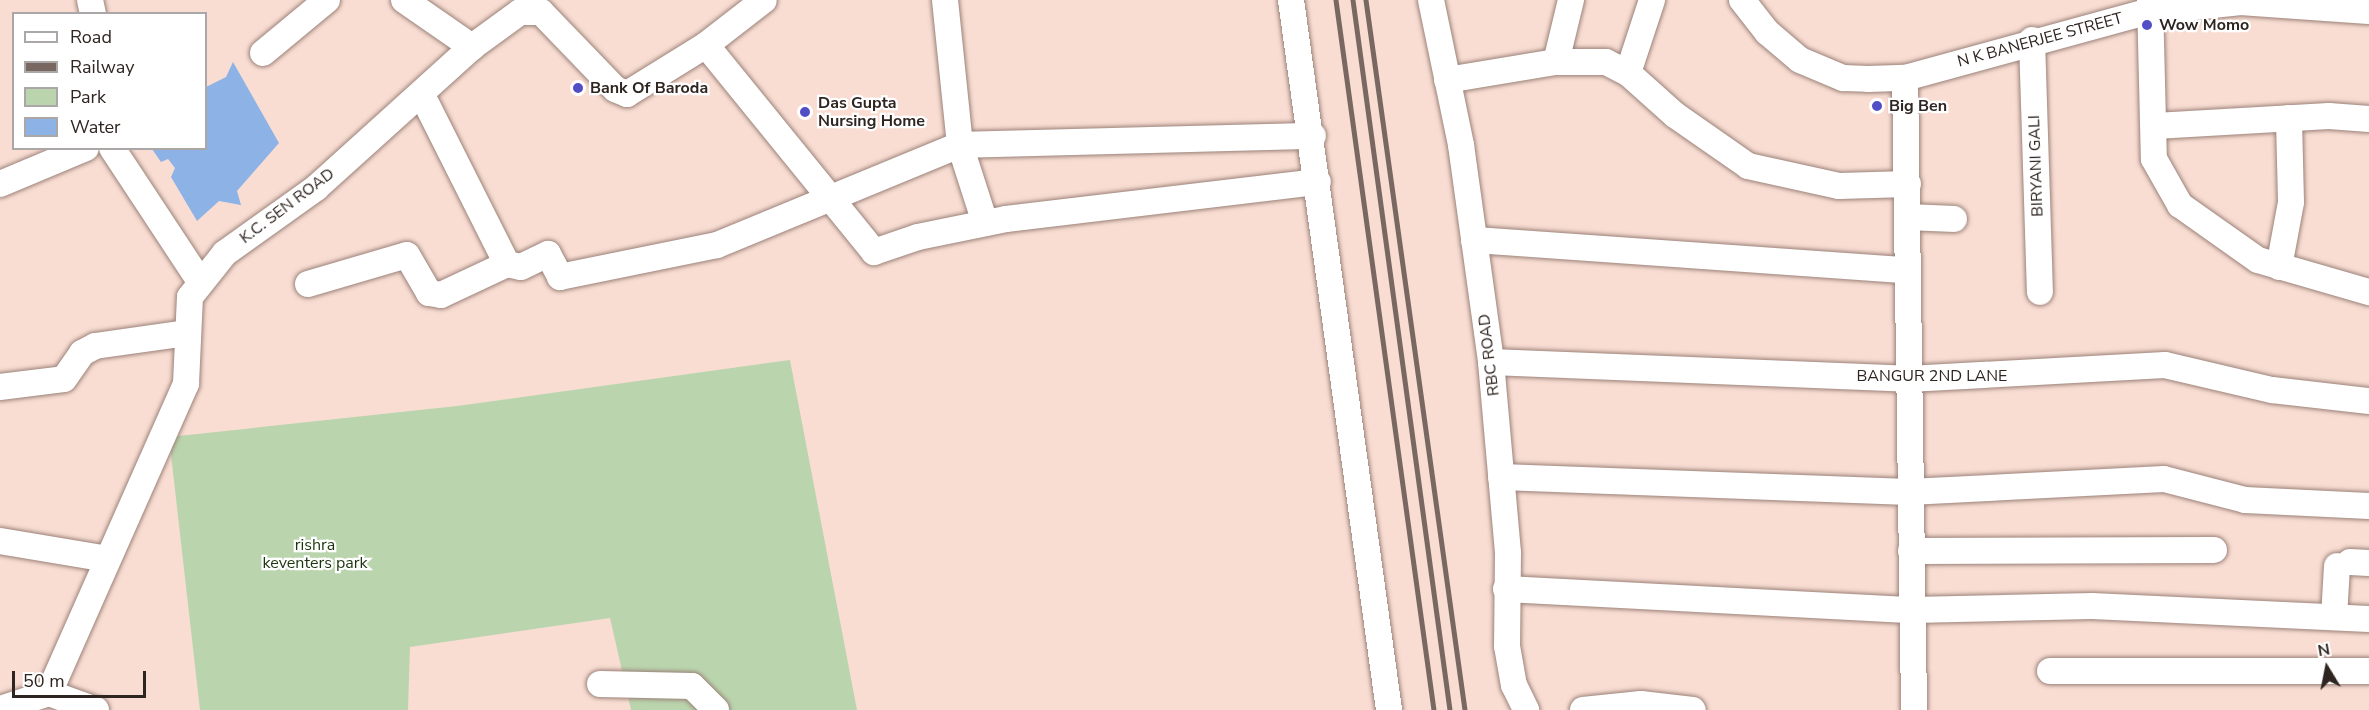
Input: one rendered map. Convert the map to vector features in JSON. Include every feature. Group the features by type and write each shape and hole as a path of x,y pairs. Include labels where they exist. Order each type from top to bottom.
{"street":[{"path":"263,54 327,0"},
{"name":"K.C. SEN ROAD","path":"49,693 186,384 186,308 199,280 422,95 471,47 514,15 535,9 615,89 627,94 706,45 734,9 765,0"},
{"path":"945,0 960,145 985,223"},
{"path":"1291,0 1312,136 1389,710"},
{"name":"RBC ROAD","path":"1431,0 1474,240 1491,362 1501,477 1508,656 1514,686 1526,710"},
{"path":"1556,62 1571,0"},
{"path":"1628,73 1652,0"},
{"name":"N K BANERJEE STREET","path":"1742,0 1784,48 1820,70 1843,78 1905,78 2148,6 2240,2 2293,3 2369,11"},
{"path":"420,4 471,47"},
{"path":"2148,6 2156,168 2184,209 2244,254 2279,267 2369,292"},
{"name":"BIRYANI GALI","path":"2032,40 2040,292"},
{"path":"706,45 826,197 874,252 918,237 985,223 1318,182"},
{"path":"1447,80 1556,62 1605,62 1628,73 1675,115 1748,166 1839,186 1908,184"},
{"path":"1905,78 1908,184 1909,492 1914,710"},
{"path":"422,95 507,264"},
{"path":"2155,126 2289,118 2369,119"},
{"path":"2279,267 2291,202 2289,118"},
{"path":"308,284 407,255 429,292 441,295 507,264 521,267 548,254 556,274 564,277 692,252 960,145 1312,136"},
{"path":"0,184 81,150"},
{"path":"113,150 199,280"},
{"path":"1908,217 1954,219"},
{"path":"1474,240 1907,270"},
{"path":"0,387 64,379 82,353 95,346 186,333"},
{"name":"BANGUR 2ND LANE","path":"1491,362 1908,379 2165,365 2272,390 2369,401"},
{"path":"1501,477 1909,492 2164,479 2245,500 2369,506"},
{"path":"0,541 107,559"},
{"path":"1911,551 2214,550"},
{"path":"2334,617 2352,564"},
{"path":"1506,590 1912,610 2092,606 2369,619"},
{"path":"2050,670 2369,671"},
{"path":"600,684 692,686 716,710"},
{"path":"0,709 49,693 96,710"},
{"path":"1583,710 1641,704 1692,710"}],"green space":[{"name":"rishra keventers park","path":"790,360 857,710 631,710 610,618 410,647 408,710 200,710 169,437 457,406"}],"water":[{"path":"233,62 279,143 237,191 241,205 219,201 197,221 171,177 175,168 168,159 161,162 153,150 207,150 207,86 226,77"}],"railway":[{"path":"1336,0 1434,710"},
{"path":"1353,0 1450,710"},
{"path":"1366,0 1465,710"}],"place":[{"name":"Wow Momo","path":"2147,25"},
{"name":"Bank Of Baroda","path":"578,88"},
{"name":"Big Ben","path":"1877,106"},
{"name":"Das Gupta Nursing Home","path":"805,112"}]}
